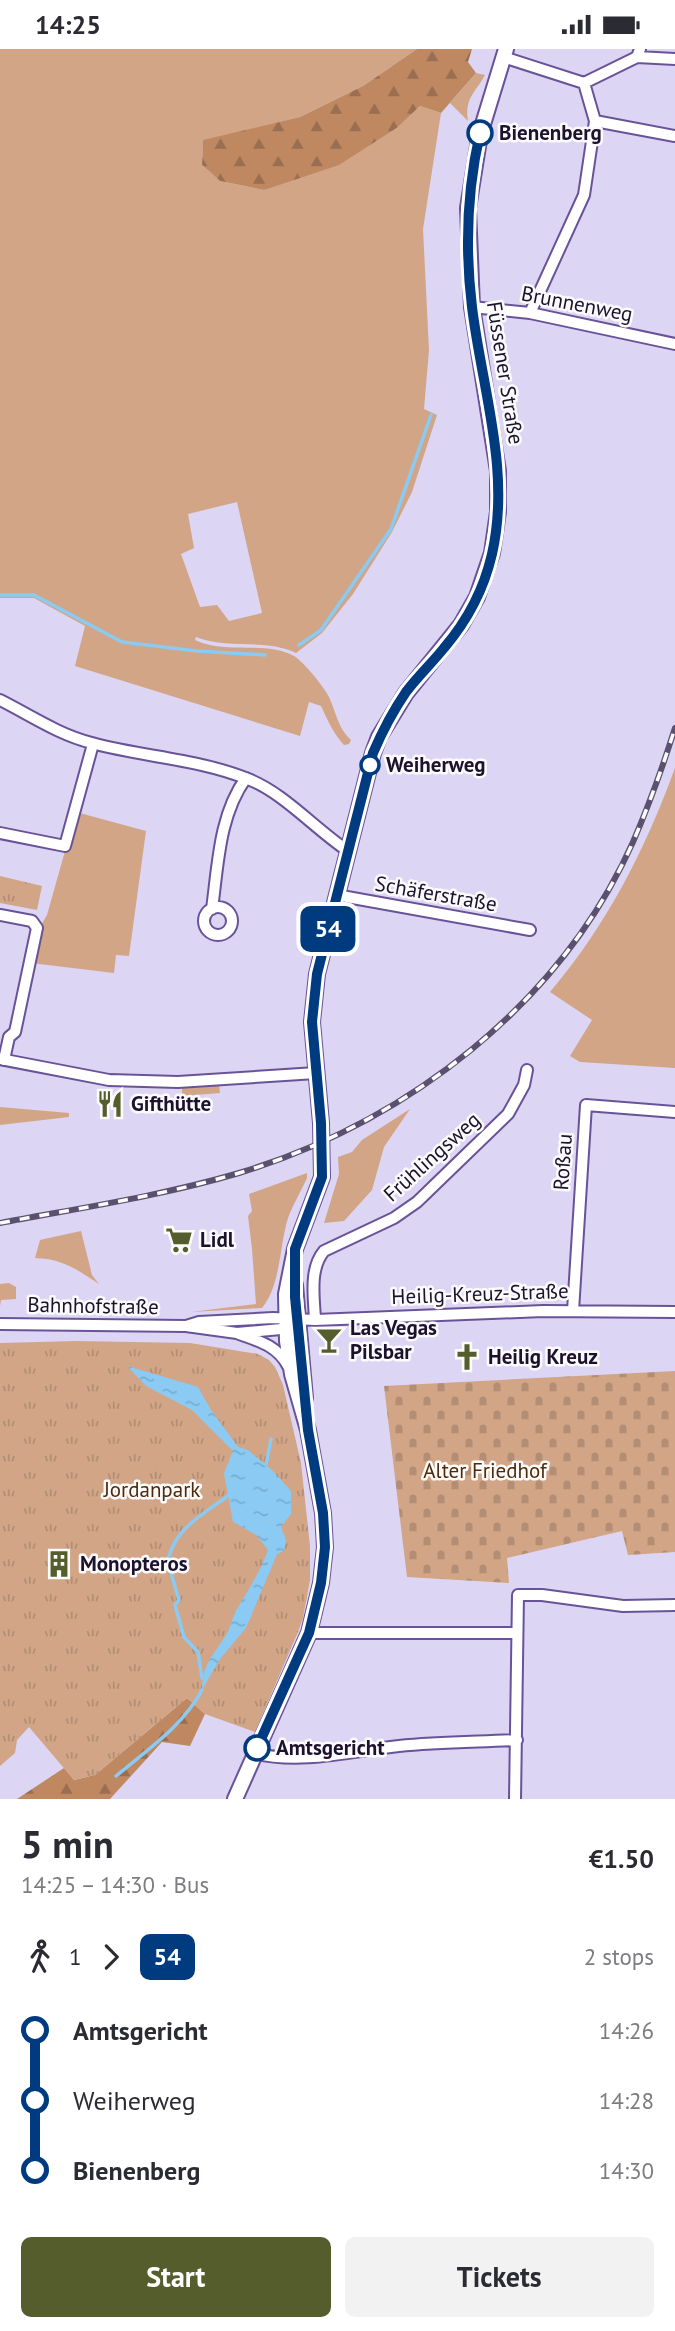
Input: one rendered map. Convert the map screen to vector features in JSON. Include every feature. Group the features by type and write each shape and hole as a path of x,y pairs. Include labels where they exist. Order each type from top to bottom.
{"main road":[{"name":"Füssener Straße","path":"299,1322 286,1294 295,1249 322,1177 321,1123 312,1022 317,974 336,895 379,737 406,693 461,625 477,597 492,553 498,512 498,471 472,307 468,257 470,195 480,134 504,53"},
{"path":"235,1799 309,1633 321,1583 325,1547 318,1481 308,1430 292,1374 299,1322"},
{"path":"299,1322 308,1430"}],"street":[{"path":"504,53 584,83 638,53 675,59"},
{"path":"530,313 584,195 595,121 584,83"},
{"path":"595,121 675,136"},
{"name":"Brunnenweg","path":"472,307 530,313 675,344"},
{"path":"0,699 69,736 93,744 212,768 246,778 263,786 348,851"},
{"path":"0,833 65,846 93,744"},
{"path":"212,909 222,835 236,792 246,778"},
{"name":"Schäferstraße","path":"336,895 530,930"},
{"path":"0,915 32,921 37,928 15,1032 9,1037 2,1060 109,1080 178,1081 316,1073"},
{"name":"Frühlingsweg","path":"299,1322 314,1282 317,1259 324,1251 394,1218 416,1202 508,1114 524,1084 527,1070"},
{"name":"Roßau","path":"573,1311 586,1105 675,1112"},
{"name":"Heilig-Kreuz-Straße","path":"299,1322 573,1311 675,1312"},
{"name":"Bahnhofstraße","path":"186,1326 199,1322 299,1322"},
{"name":"Bahnhofstraße","path":"237,1333 299,1322"},
{"name":"Bahnhofstraße","path":"0,1324 186,1326 237,1333 276,1349 283,1356 292,1374"},
{"path":"515,1799 518,1595 542,1595 623,1606 675,1605"},
{"path":"309,1633 517,1633"},
{"path":"254,1753 318,1757 400,1746 517,1740"}],"green space":[{"path":"0,49 417,49 363,86 300,117 203,141 202,165 220,181 264,190 398,127 420,106 441,113 423,229 429,350 424,409 437,415 412,492 392,532 353,594 322,633 296,653 271,646 221,643 196,637 195,640 219,647 271,649 294,656 326,693 340,726 351,740 349,744 344,745 337,736 321,706 309,702 300,736 75,666 85,626 34,598 0,598","holes":["237,502 262,613 229,621 217,605 200,607 181,554 194,548 188,514"]},
{"path":"417,49 472,49 468,62 476,73 441,113 420,106 398,127 339,165 264,190 220,181 202,165 203,140 300,117 363,86"},
{"path":"476,73 485,75 469,102 468,121 450,103"},
{"path":"675,768 675,1068 580,1062 570,1056 592,1020 550,992 571,967 623,886 651,828"},
{"path":"76,812 146,831 129,956 116,955 114,973 31,963"},
{"path":"0,876 42,886 37,910 0,903"},
{"path":"219,1084 220,1093 182,1096 182,1088"},
{"path":"0,1107 69,1113 69,1117 0,1125"},
{"path":"410,1109 384,1147 372,1190 344,1221 324,1223 339,1174 338,1157 352,1152 362,1140"},
{"path":"307,1173 288,1218 273,1288 262,1308 191,1312 256,1304 248,1216 252,1211 249,1194"},
{"path":"81,1231 92,1275 99,1284 76,1269 35,1258 40,1240"},
{"path":"9,1283 16,1287 16,1299 1,1300 0,1306 0,1284"},
{"name":"Jordanpark","path":"0,1343 190,1343 258,1354 269,1360 283,1385 301,1463 310,1546 310,1580 298,1632 255,1732 205,1714 187,1698 95,1775 74,1780 29,1727 17,1740 15,1753 0,1766"},
{"name":"Alter Friedhof","path":"675,1371 675,1552 628,1555 622,1531 507,1558 509,1583 407,1577 384,1386"},
{"path":"187,1698 205,1714 190,1746 162,1742 110,1799 17,1799 64,1768 74,1780 95,1775"}],"water":[{"path":"127,1366 198,1387 238,1447 248,1450 291,1491 291,1514 281,1527 286,1540 284,1551 277,1554 246,1628 220,1659 202,1690 207,1666 228,1632 235,1612 268,1550 256,1535 233,1522 224,1473 233,1451 192,1410 146,1386"}],"waterway":[{"path":"299,645 321,630 391,529 431,415"},
{"path":"0,595 34,595 122,642 197,651 265,655"},
{"path":"266,1465 271,1439"},
{"path":"202,1678 198,1652 184,1637 175,1605 179,1600 169,1557 178,1537 185,1529 229,1495"},
{"path":"116,1776 175,1726 202,1690"}],"railway":[{"path":"0,1223 210,1181 301,1151 361,1123 418,1089 472,1050 521,1005 564,955 602,901 633,842 675,728"}],"bus line":[{"name":"54","path":"257,1748 309,1633 321,1583 325,1547 323,1513 308,1430 295,1297 295,1249 322,1177 323,1151 312,1022 317,974 379,737 406,693 444,648 477,597 492,553 498,512 498,471 472,307 468,257 468,208 480,133"}],"place":[{"name":"Bienenberg","path":"480,133"},
{"name":"Weiherweg","path":"370,765"},
{"name":"Gifthütte","path":"110,1104"},
{"name":"Lidl","path":"179,1240"},
{"name":"Las Vegas Pilsbar","path":"329,1340"},
{"name":"Heilig Kreuz","path":"467,1357"},
{"name":"Monopteros","path":"59,1564"},
{"name":"Amtsgericht","path":"257,1748"}]}
